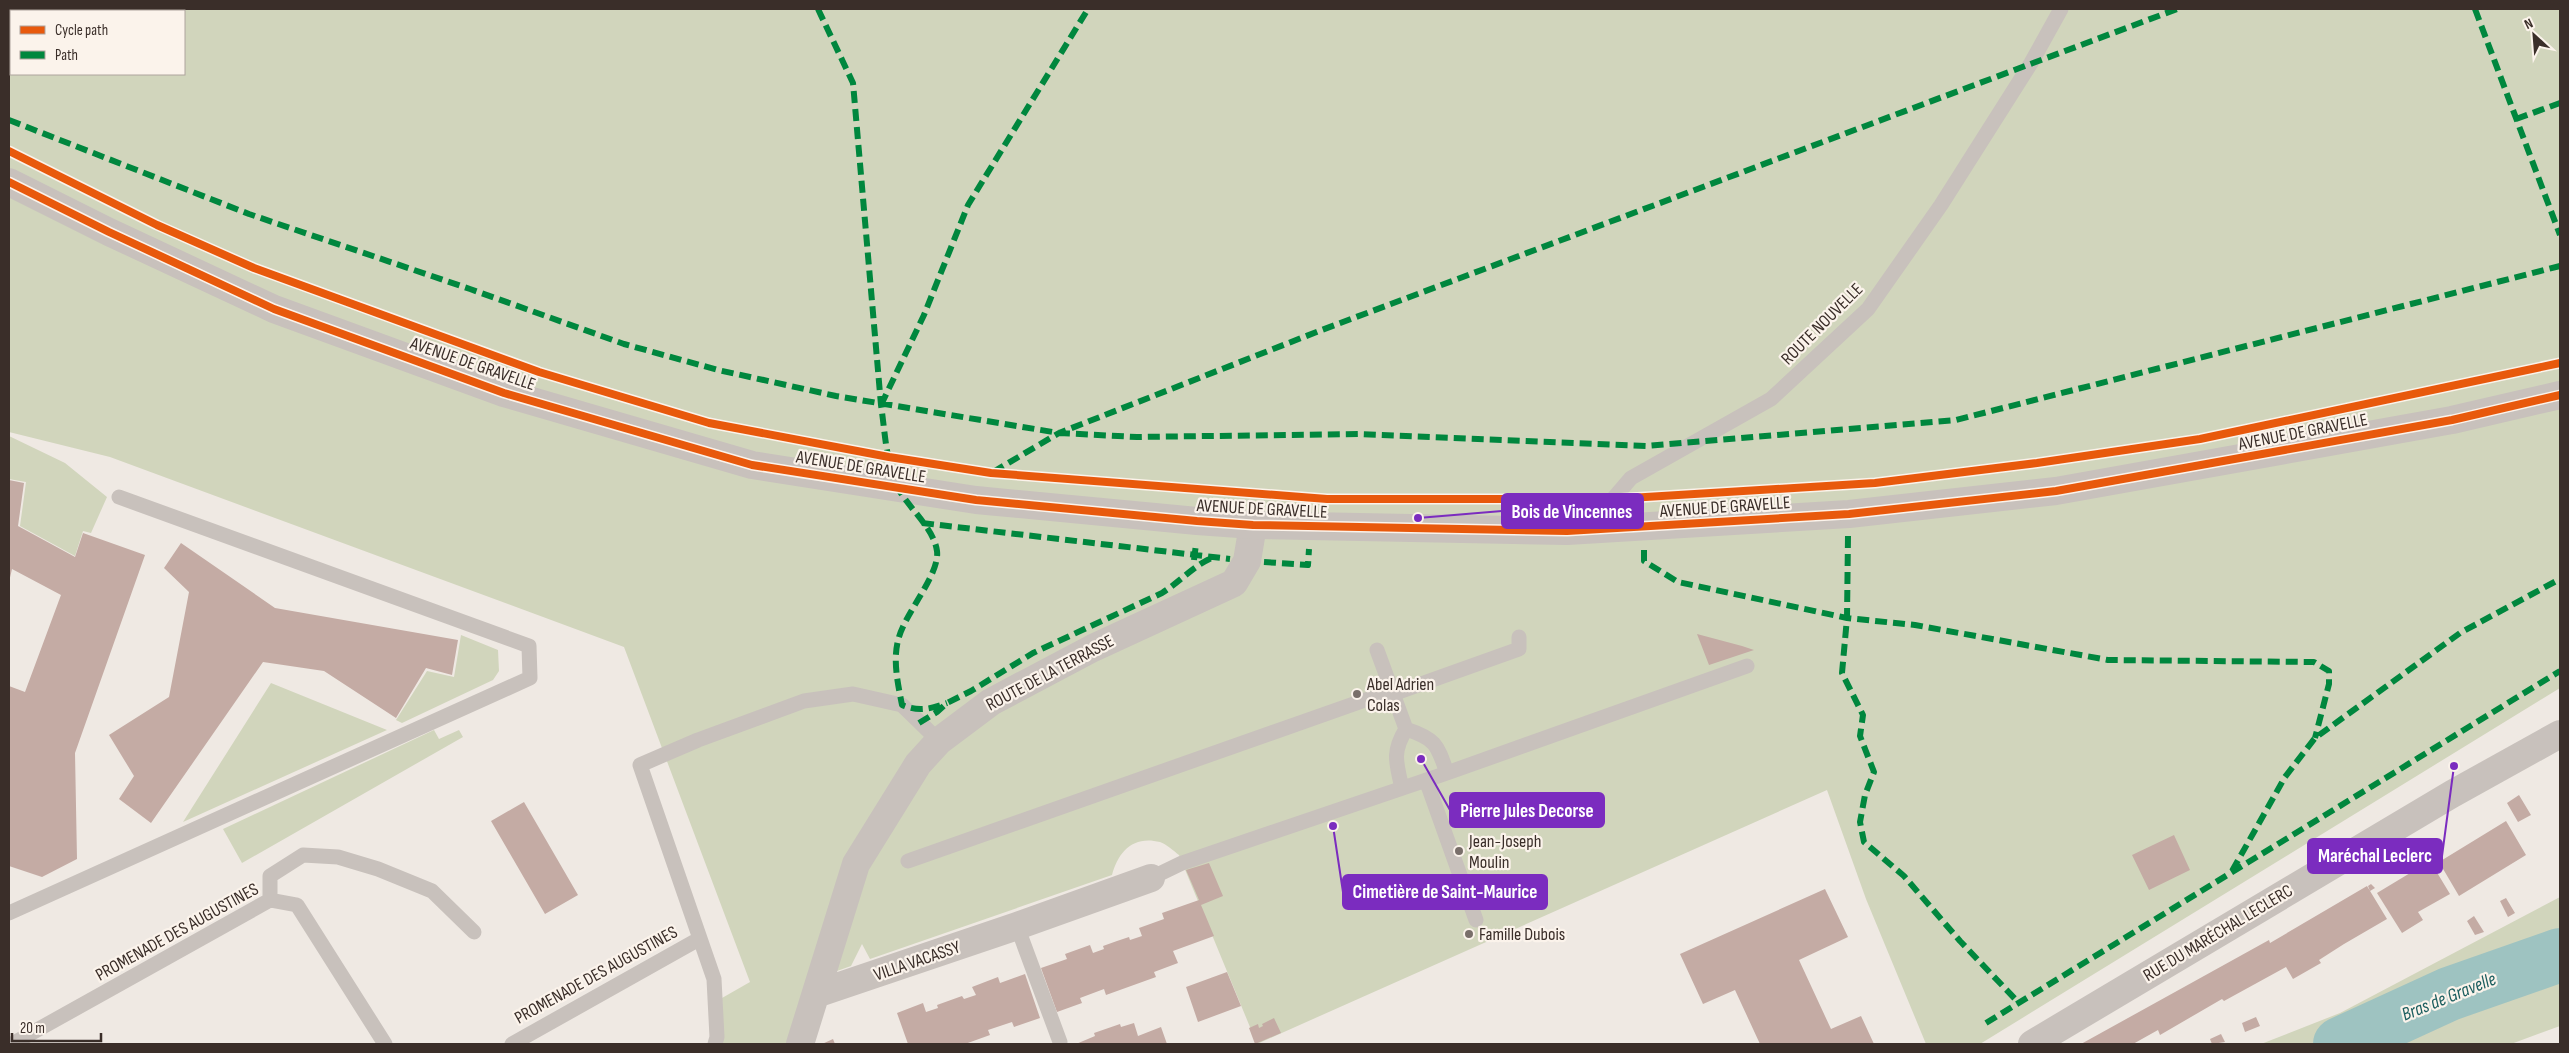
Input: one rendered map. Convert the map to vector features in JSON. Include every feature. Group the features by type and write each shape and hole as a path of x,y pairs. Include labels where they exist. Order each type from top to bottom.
{"street":[{"name":"AVENUE DE GRAVELLE","path":"9,182 109,232 274,309 504,393 752,465 976,500 1253,526 1567,531 1849,514 2056,491 2452,420 2560,395"},
{"name":"ROUTE DE LA TERRASSE","path":"800,1044 856,864 897,794 918,764 939,742 991,702 1092,648 1234,583 1247,560 1253,526"},
{"name":"RUE DU MARÉCHAL LECLERC","path":"2032,1044 2452,794 2560,734"},
{"name":"VILLA VACASSY","path":"816,994 1018,926 1151,878"}],"lane":[{"name":"ROUTE NOUVELLE","path":"1603,530 1614,499 1632,478 1771,399 1868,309 1951,188 2031,63 2061,9"},
{"path":"9,914 530,678 529,646 119,497"},
{"path":"908,861 1347,707 1393,694 1519,649 1519,636"},
{"path":"1377,650 1406,729"},
{"path":"1151,878 1182,863 1447,773 1747,666"},
{"path":"715,1044 717,1037 714,979 640,765 698,740 804,701 853,694 902,705 939,742"},
{"path":"1406,729 1418,733 1438,745 1447,773"},
{"path":"1402,788 1395,760 1397,744 1406,729"},
{"path":"1426,780 1476,920"},
{"path":"270,900 270,876 303,855 338,857 378,869 432,891 474,932"},
{"name":"PROMENADE DES AUGUSTINES","path":"12,1044 270,900 297,905 385,1044"},
{"path":"1018,926 1060,1042"},
{"name":"PROMENADE DES AUGUSTINES","path":"512,1044 699,939"}],"green space":[{"path":"9,9 2560,9 2560,688 1980,1044 1926,1044 1866,899 1827,790 1257,1044 1179,855 1162,843 1150,840 1135,843 1128,847 1118,859 1112,875 870,959 862,944 851,966 820,977 800,1044 723,1044 722,998 750,982 624,647 110,457 9,432"},
{"path":"9,436 65,463 107,497 91,533 83,531 75,556 20,526 26,482 9,479"},
{"path":"461,635 498,650 499,671 493,680 402,723 396,720 427,671 454,677"},
{"path":"271,683 387,730 183,822"},
{"path":"434,730 439,739 459,730 463,737 242,863 223,829"},
{"path":"2560,897 2560,1026 2511,1044 2261,1044 2340,1013"}],"building":[{"path":"9,480 24,483 18,526 75,557 83,533 145,555 75,753 77,859 42,877 9,866 9,686 25,692 61,595 12,569 9,582"},
{"path":"181,543 275,608 458,640 452,675 426,668 396,718 324,671 263,662 151,823 119,799 134,776 109,735 169,697 189,592 164,568"},
{"path":"1697,634 1742,646 1754,650 1709,665"},
{"path":"2519,795 2531,815 2518,822 2507,803"},
{"path":"524,802 578,895 545,914 491,821"},
{"path":"2506,821 2526,855 2459,896 2439,862"},
{"path":"2174,835 2190,870 2149,890 2132,855"},
{"path":"2430,861 2450,894 2418,912 2423,920 2402,933 2377,893"},
{"path":"1209,863 1223,896 1201,905 1214,936 1173,951 1178,963 1154,972 1156,977 1106,995 1104,989 1080,998 1082,1003 1057,1012 1041,968 1067,959 1065,954 1090,945 1093,953 1104,949 1103,946 1117,941 1129,937 1130,940 1142,936 1139,928 1164,919 1162,913 1199,900 1186,870"},
{"path":"2371,884 2375,888 2370,891 2368,886"},
{"path":"2367,886 2387,919 2344,944 2319,960 2321,963 2293,979 2286,967 2224,1001 2222,999 2160,1035 2158,1030 2133,1044 2081,1044 2269,940 2270,943"},
{"path":"1825,889 1848,937 1799,960 1831,1029 1861,1016 1874,1044 1760,1044 1735,990 1703,1004 1680,954"},
{"path":"2506,898 2515,913 2508,917 2500,901"},
{"path":"2474,916 2484,932 2475,935 2467,921"},
{"path":"1227,972 1241,1006 1198,1022 1186,987"},
{"path":"1025,974 1040,1018 1014,1027 1012,1022 988,1030 990,1035 965,1044 908,1044 897,1013 923,1003 926,1012 938,1008 937,1005 962,996 964,999 976,995 972,987 998,977 1000,983"},
{"path":"2256,1017 2260,1026 2245,1032 2242,1023"},
{"path":"1274,1018 1281,1033 1255,1044 1249,1028 1258,1024 1259,1028 1263,1026 1262,1024"},
{"path":"1134,1023 1138,1036 1161,1027 1167,1044 1076,1044 1095,1036 1094,1033 1120,1024 1121,1027"},
{"path":"2221,1034 2225,1042 2212,1044 2210,1039"},
{"path":"833,1039 835,1044 822,1044"}],"waterway":[{"name":"Bras de Gravelle","path":"2340,1044 2449,994 2560,955"}],"marked path":[{"path":"818,9 853,83 881,405 891,470 899,490 927,527 937,551 937,560 933,571 908,616 899,637 896,654 899,689 902,705 908,707 925,709 947,703"},
{"path":"881,405 924,315 968,205 1088,9"},
{"path":"993,472 1059,433 1319,331 2177,9"},
{"path":"2475,9 2560,235"},
{"path":"2516,119 2560,103"},
{"path":"9,120 249,214 470,289 624,344 718,370 836,396 1059,433 1137,437 1359,434 1646,446 1956,420 2560,266"},
{"path":"922,523 1230,559"},
{"path":"1848,536 1847,618 1842,673 1863,715 1860,736 1874,772 1865,795 1860,822 1864,842 1904,876 1960,941 2019,1003"},
{"path":"1194,560 1196,544"},
{"path":"1264,562 1308,565 1309,549"},
{"path":"1644,550 1644,561 1678,582 1847,618 1915,625 2108,660 2314,662 2329,671 2329,684 2315,738"},
{"path":"919,723 937,712 947,703 971,691 1033,653 1162,593 1200,564 1214,557"},
{"path":"2232,871 2285,777 2315,738 2460,633 2560,579"},
{"path":"1986,1023 2560,671"}],"cycle path":[{"path":"9,151 157,225 254,268 539,372 709,423 889,457 991,473 1327,499 1613,499 1875,483 2037,463 2200,439 2560,363"},
{"path":"9,182 109,232 274,309 504,393 752,465 976,500 1197,521 1253,525 1567,531 1849,514 2056,491 2452,420 2560,395"}],"place":[{"name":"Bois de Vincennes","path":"1418,518"},
{"name":"Abel Adrien Colas","path":"1357,694"},
{"name":"Pierre Jules Decorse","path":"1421,759"},
{"name":"Maréchal Leclerc","path":"2454,766"},
{"name":"Cimetière de Saint-Maurice","path":"1333,826"},
{"name":"Jean-Joseph Moulin","path":"1459,851"},
{"name":"Famille Dubois","path":"1469,934"}]}
